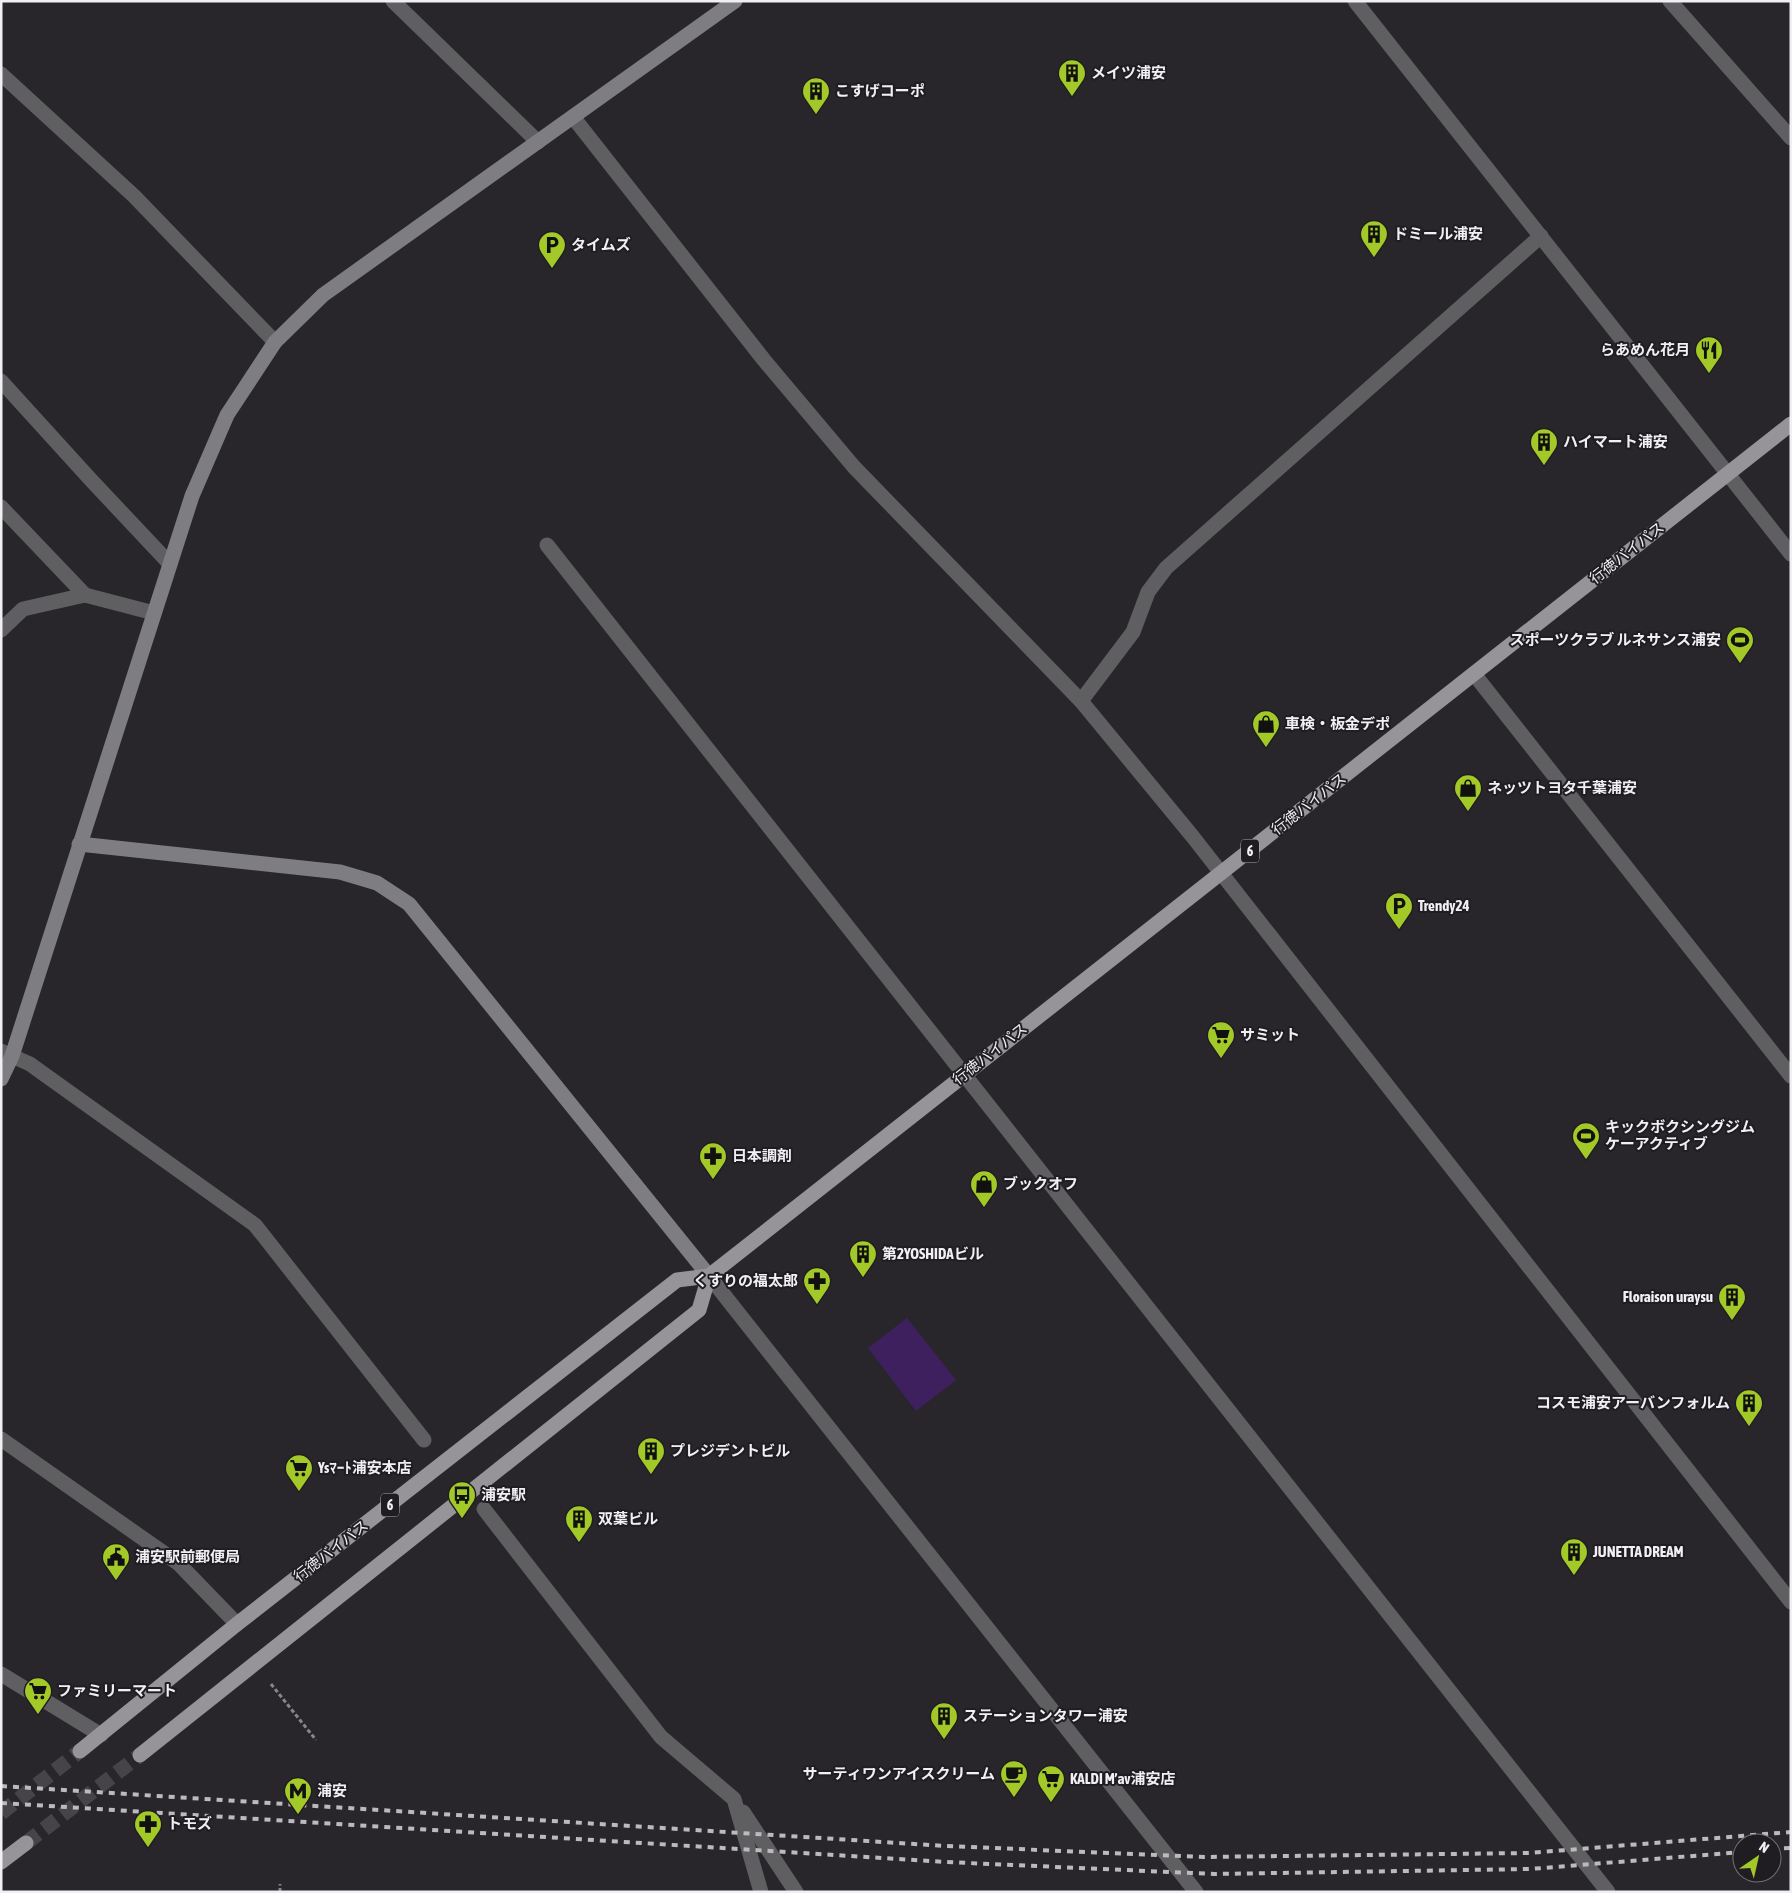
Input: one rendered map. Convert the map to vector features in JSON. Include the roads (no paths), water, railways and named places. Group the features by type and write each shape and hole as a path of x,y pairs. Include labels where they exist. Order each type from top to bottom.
{"main road":[{"name":"行徳バイパス","path":"80,1751 237,1624 676,1280 709,1276 1791,424"},
{"path":"140,1755 699,1310 709,1276"},
{"path":"1,1862 26,1844"}],"street":[{"path":"392,1 538,142"},
{"path":"1,1079 7,1054 79,844 192,496 227,414 275,342 323,294 735,1"},
{"path":"1355,1 1791,554"},
{"path":"1670,1 1791,138"},
{"path":"1,74 134,196 275,342"},
{"path":"573,117 764,360 854,467 1081,701 1221,874 1791,1602"},
{"path":"1081,701 1133,632 1148,592 1166,568 1541,236"},
{"path":"1,380 170,564"},
{"path":"1,506 85,595"},
{"path":"546,545 1608,1892"},
{"path":"1,630 23,609 85,595 154,613"},
{"path":"1474,674 1791,1076"},
{"path":"79,844 340,872 377,883 409,904 709,1276 1196,1892"},
{"path":"7,1054 30,1064 255,1226 424,1440"},
{"path":"1,1439 178,1562 237,1624"},
{"path":"484,1509 661,1737 734,1799 796,1892"},
{"path":"1,1674 101,1735"},
{"path":"734,1799 761,1892"}],"tunnel":[{"path":"1,1813 80,1751"},
{"path":"26,1843 140,1755"}],"railway":[{"path":"1,1786 946,1846 1204,1857 1529,1853 1791,1832"},
{"path":"1,1803 946,1862 1214,1874 1530,1869 1732,1853"},
{"path":"1782,1848 1791,1848"}],"place":[{"name":"メイツ浦安","path":"1072,97"},
{"name":"こすげコーポ","path":"816,115"},
{"name":"ドミール浦安","path":"1374,258"},
{"name":"タイムズ","path":"552,269"},
{"name":"らあめん花月","path":"1709,374"},
{"name":"ハイマート浦安","path":"1544,466"},
{"name":"スポーツクラブ ルネサンス浦安","path":"1740,664"},
{"name":"車検・板金デポ","path":"1266,748"},
{"name":"ネッツトヨタ千葉浦安","path":"1468,812"},
{"name":"Trendy24","path":"1399,930"},
{"name":"サミット","path":"1221,1059"},
{"name":"キックボクシングジム ケーアクティブ","path":"1586,1160"},
{"name":"日本調剤","path":"713,1180"},
{"name":"ブックオフ","path":"984,1208"},
{"name":"第2YOSHIDAビル","path":"863,1278"},
{"name":"くすりの福太郎","path":"817,1305"},
{"name":"Floraison uraysu","path":"1732,1321"},
{"name":"コスモ浦安アーバンフォルム","path":"1749,1427"},
{"name":"プレジデントビル","path":"651,1475"},
{"name":"Ysﾏｰﾄ浦安本店","path":"299,1492"},
{"name":"浦安駅","path":"462,1519"},
{"name":"双葉ビル","path":"579,1543"},
{"name":"JUNETTA DREAM","path":"1574,1576"},
{"name":"浦安駅前郵便局","path":"116,1581"},
{"name":"ファミリーマート","path":"38,1715"},
{"name":"ステーションタワー浦安","path":"944,1740"},
{"name":"サーティワンアイスクリーム","path":"1014,1798"},
{"name":"KALDI M’av浦安店","path":"1051,1803"},
{"name":"浦安","path":"298,1815"},
{"name":"トモズ","path":"148,1848"}]}
